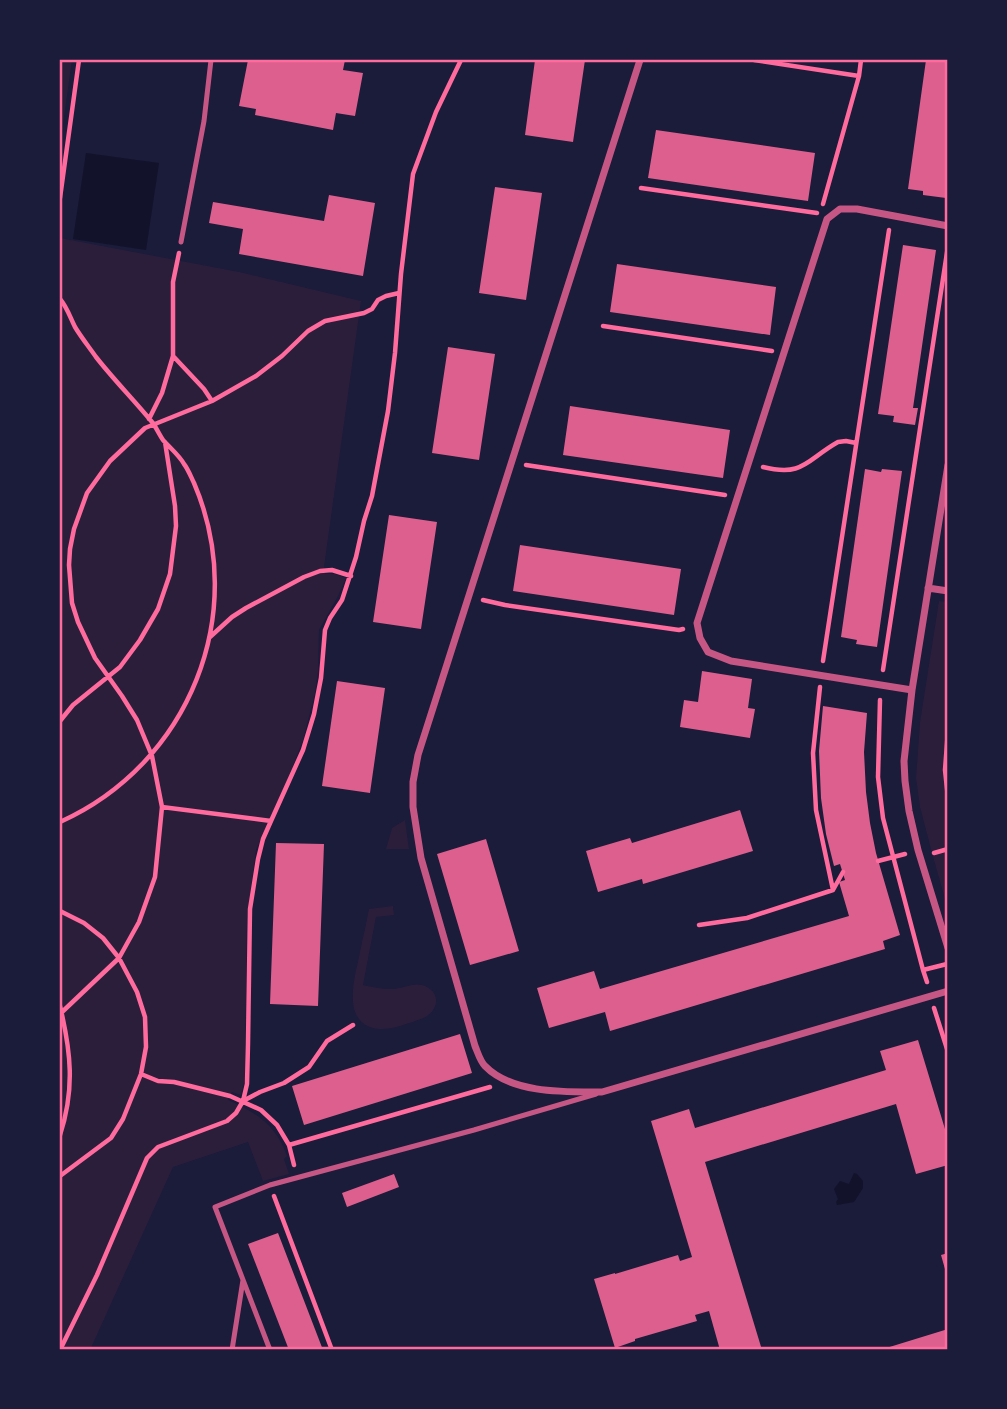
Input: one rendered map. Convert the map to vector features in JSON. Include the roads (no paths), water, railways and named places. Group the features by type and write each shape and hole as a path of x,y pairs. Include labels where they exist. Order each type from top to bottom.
{"street":[{"path":"640,60 418,755 413,782 413,807 421,858 475,1046 483,1064 498,1077 525,1087 564,1092 602,1092 947,991"},
{"path":"912,691 731,661 708,652 700,638 697,623 827,219 840,209 857,209 947,226"},
{"path":"947,465 912,691 904,761 909,811 947,948"},
{"path":"928,588 947,591"}],"lane":[{"path":"181,242 204,121 211,60"},
{"path":"270,1349 215,1207 270,1185 602,1092"},
{"path":"232,1349 243,1280"}]}
